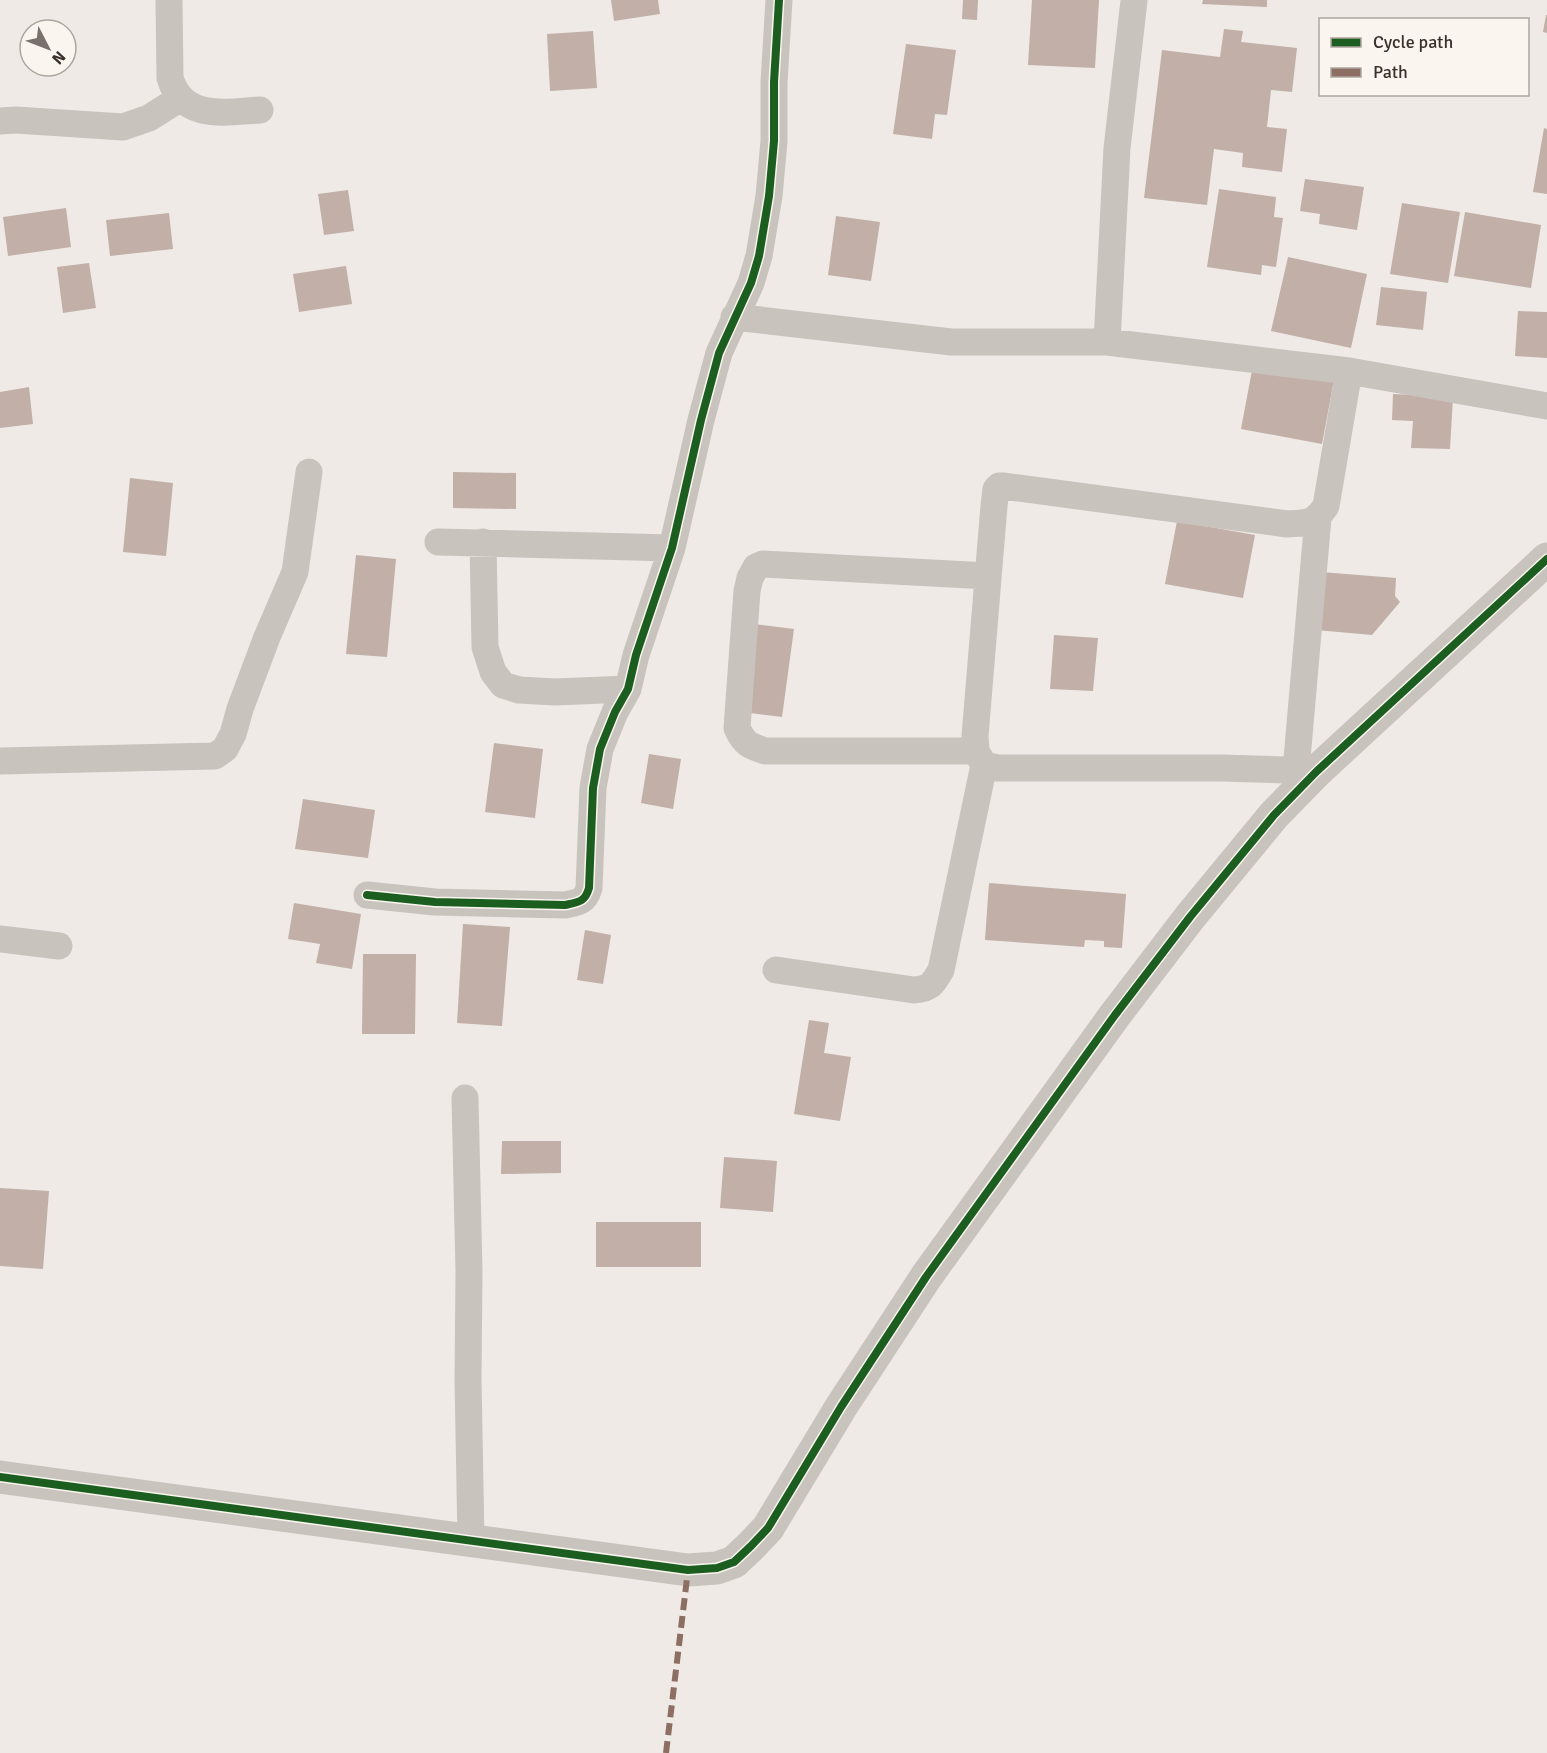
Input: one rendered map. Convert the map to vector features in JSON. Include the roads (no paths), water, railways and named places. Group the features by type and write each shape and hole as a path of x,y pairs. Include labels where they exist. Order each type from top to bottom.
{"street":[{"path":"169,0 170,78 179,99 190,107 212,112 260,110"},
{"path":"367,895 435,902 565,905 580,902 587,896 596,762 615,712 628,690 636,655 672,548 707,395 719,354 751,283 759,256 769,196 774,141 774,82 779,0"},
{"path":"1107,342 1117,148 1134,1"},
{"path":"0,121 123,127 149,118 179,99"},
{"path":"734,317 951,342 1107,342 1349,372 1547,406"},
{"path":"1307,770 1318,518 1326,506 1349,372"},
{"path":"0,761 215,756 225,749 233,734 267,637 295,572 309,472"},
{"path":"776,970 914,990 926,989 940,970 980,758 975,736 996,492 999,486 1287,524 1318,518"},
{"path":"438,542 672,548"},
{"path":"483,542 485,647 493,672 503,685 519,690 555,692 628,690"},
{"path":"0,1477 688,1570 717,1568 734,1562 768,1528 840,1407 926,1277 1087,1054 1190,917 1274,815 1307,770 1547,559"},
{"path":"988,576 763,564 756,567 747,591 737,728 741,738 749,746 765,751 980,758 998,768 1307,770"},
{"path":"0,939 60,946"},
{"path":"465,1098 471,1541"}]}
